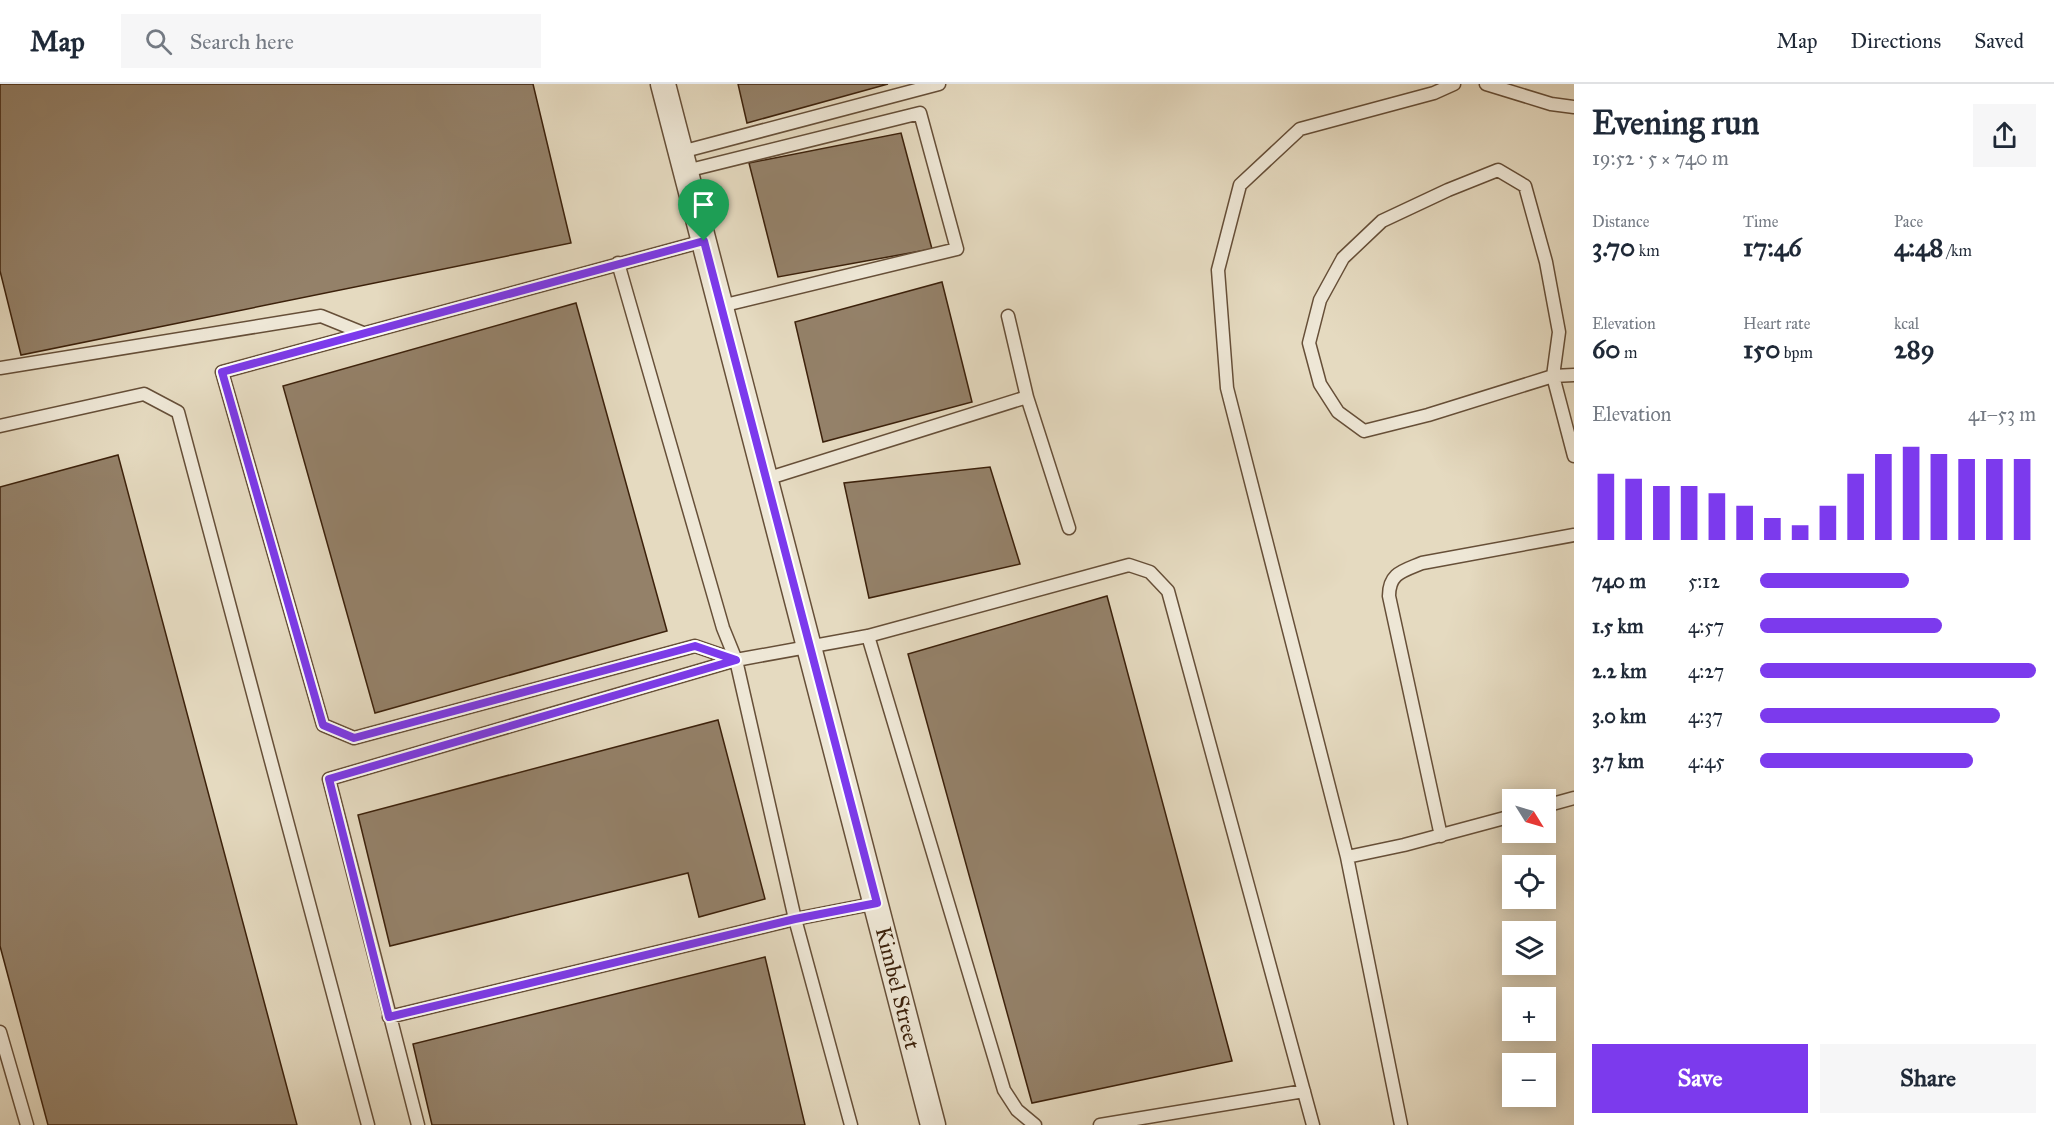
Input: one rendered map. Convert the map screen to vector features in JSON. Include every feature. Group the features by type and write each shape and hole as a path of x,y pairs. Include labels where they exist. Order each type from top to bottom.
{"street":[{"name":"Kimbel Street","path":"663,84 933,1125"}],"lane":[{"path":"683,161 939,84"},
{"path":"1401,1125 1347,857 1227,388 1218,270 1240,185 1300,129 1434,93 1454,84"},
{"path":"1486,84 1551,104 1574,107"},
{"path":"683,161 920,113 957,249 721,306"},
{"path":"1574,375 1553,376 1428,415 1364,431 1338,412 1320,384 1309,343 1320,300 1343,258 1382,221 1448,190 1498,170 1525,186 1546,261 1559,332 1553,376 1574,456"},
{"path":"704,241 222,372 323,725 354,738 695,646 736,660"},
{"path":"618,263 723,628 736,660 795,919 851,1125"},
{"path":"0,368 321,316 363,333"},
{"path":"1008,316 1027,397 1070,528"},
{"path":"0,426 144,394 178,412 368,1125"},
{"path":"766,480 1027,397"},
{"path":"1441,836 1389,596 1389,586 1394,577 1422,563 1574,535"},
{"path":"418,1125 329,779 736,660 868,636 1129,565 1149,572 1168,591 1313,1125"},
{"path":"868,636 1004,1090 1017,1110 1035,1125"},
{"path":"1556,803 1574,798"},
{"path":"1347,857 1441,836 1502,819"},
{"path":"389,1017 795,919 877,903"},
{"path":"0,1032 27,1125"},
{"path":"1100,1125 1304,1091"}],"building":[{"path":"0,84 533,84 571,243 21,355 0,271"},
{"path":"738,84 888,84 747,123"},
{"path":"901,133 932,249 778,277 749,163"},
{"path":"942,282 972,402 823,442 795,322"},
{"path":"576,303 667,631 375,713 283,386"},
{"path":"118,455 297,1125 48,1125 0,946 0,487"},
{"path":"990,467 1020,564 869,598 844,483"},
{"path":"1107,596 1232,1061 1032,1103 908,654"},
{"path":"718,720 765,899 699,917 688,873 390,946 358,815"},
{"path":"765,957 805,1125 432,1125 413,1044"}],"route":[{"path":"704,241 877,903 795,919 389,1017 329,779 736,660 695,646 354,738 323,725 222,372 704,241"}]}
